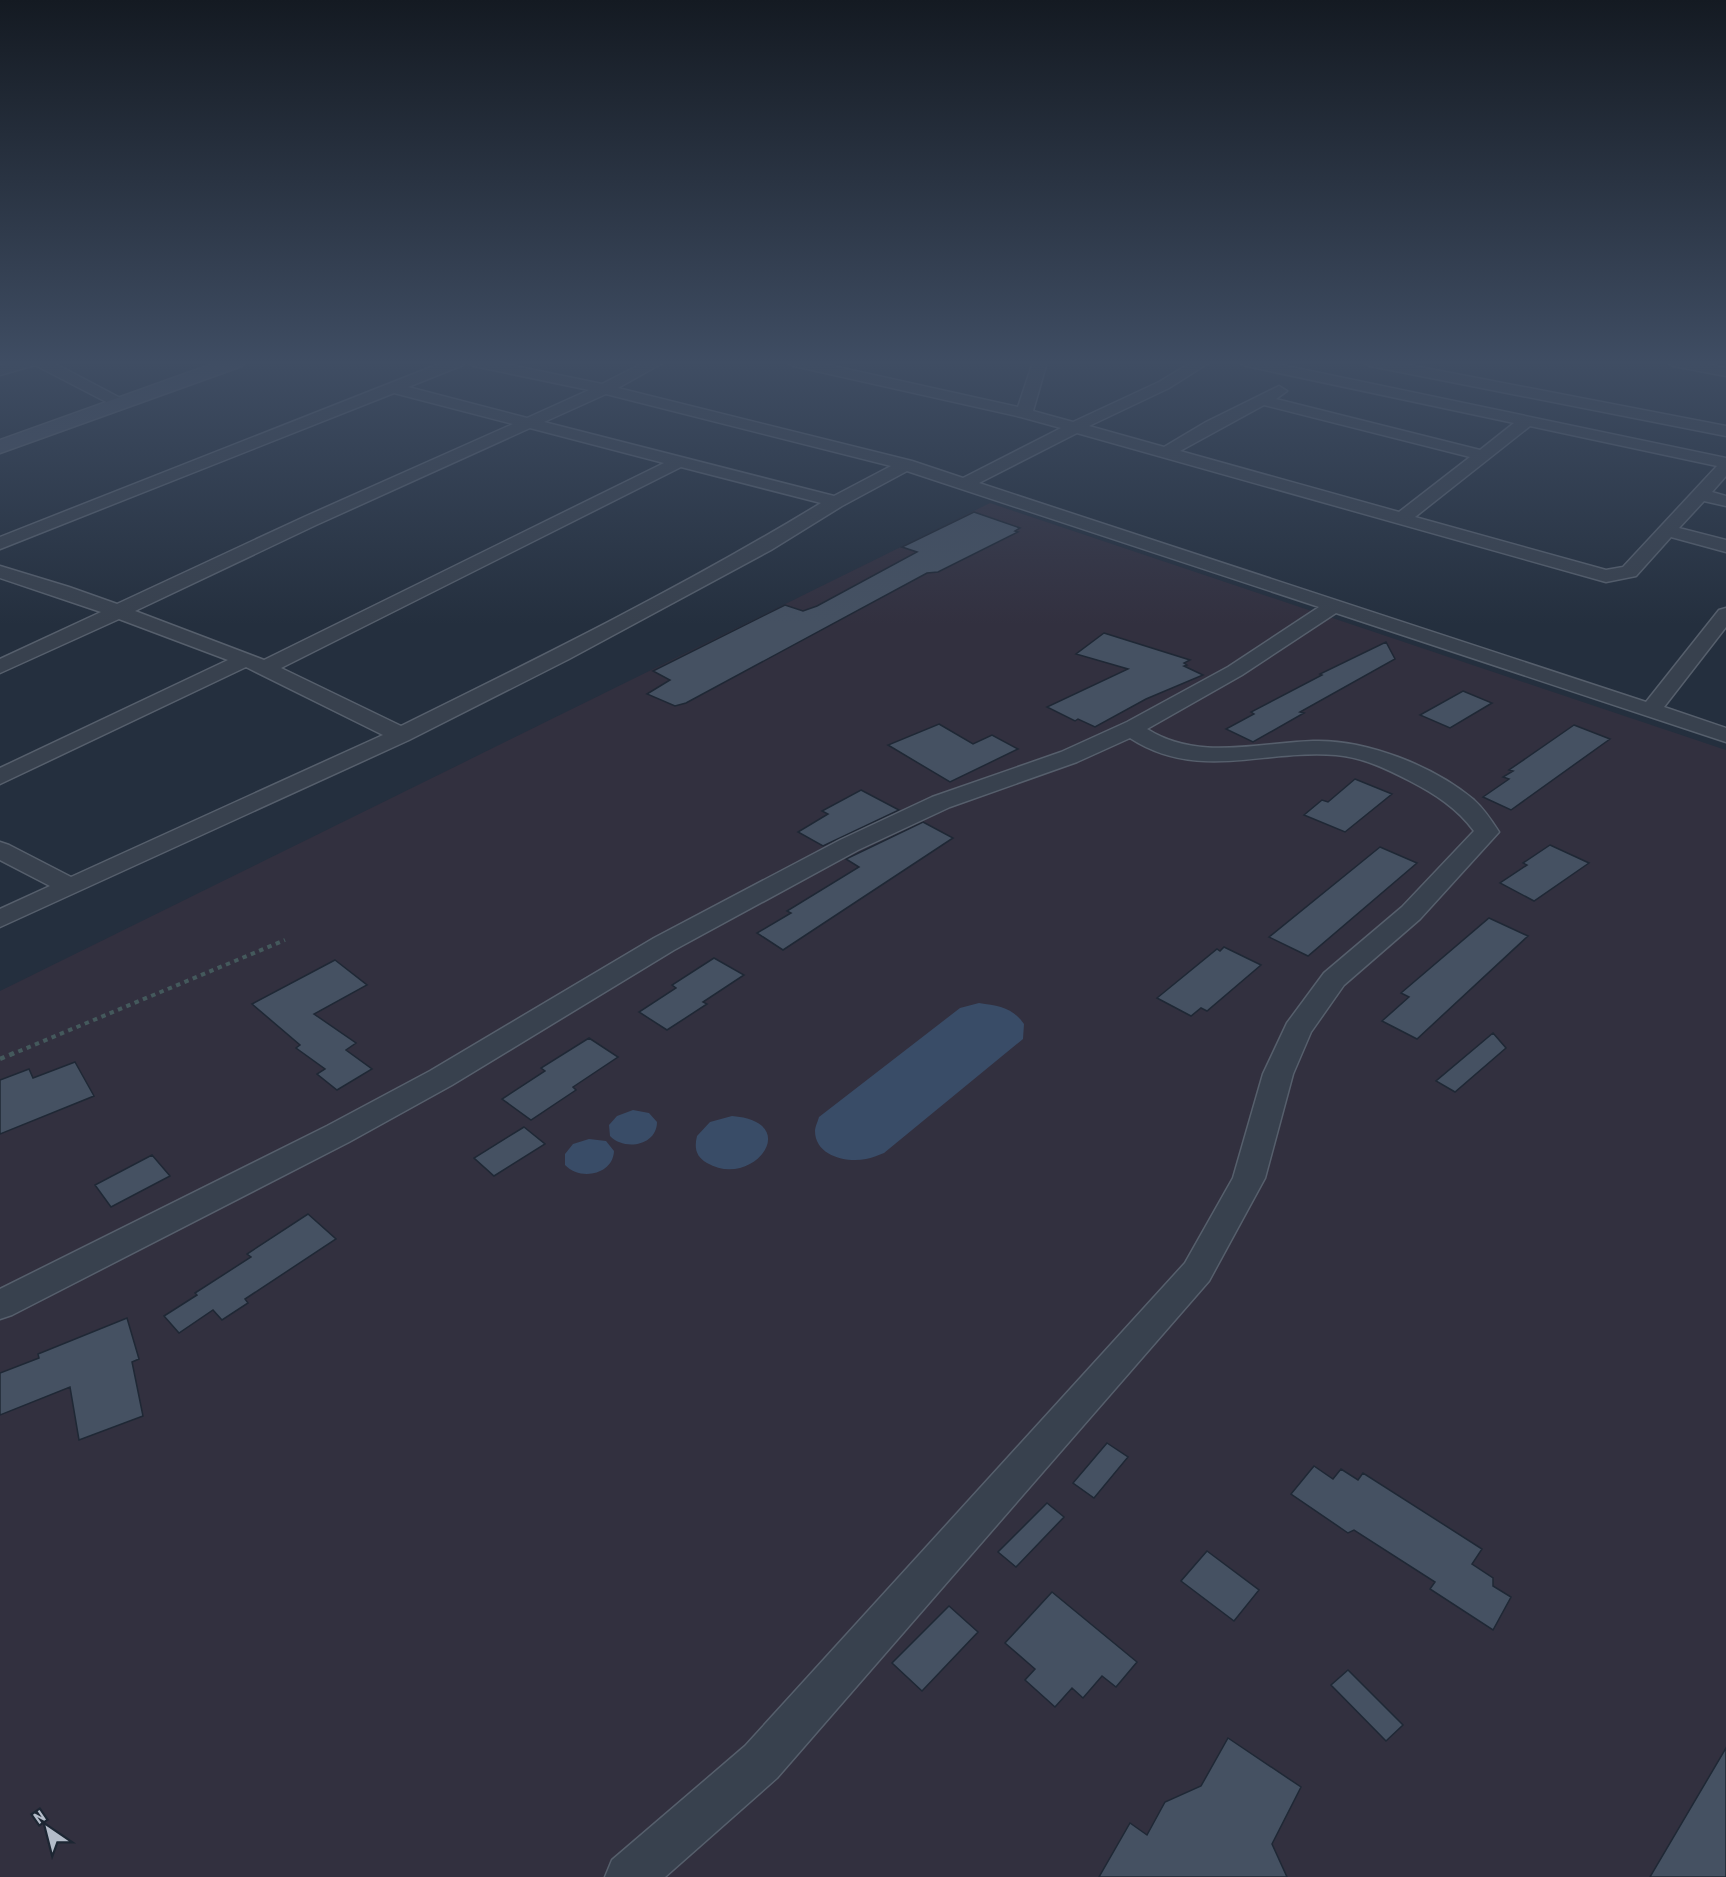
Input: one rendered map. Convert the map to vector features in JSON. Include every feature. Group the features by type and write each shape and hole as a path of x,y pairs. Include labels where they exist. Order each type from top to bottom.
{"street":[{"path":"0,543 237,450"},
{"path":"0,667 310,521 468,450"},
{"path":"630,450 836,502"},
{"path":"845,450 906,465 1726,735"},
{"path":"964,484 1031,450"},
{"path":"1158,450 1606,576 1629,572 1726,465"},
{"path":"1167,452 1171,450"},
{"path":"1459,450 1484,456"},
{"path":"1403,518 1492,450"},
{"path":"1658,450 1726,465"},
{"path":"0,777 255,664 678,462"},
{"path":"0,919 401,735 562,655 744,557 836,502 906,465"},
{"path":"1698,494 1726,501"},
{"path":"1667,531 1726,546"},
{"path":"0,572 117,612 255,664 401,735"},
{"path":"0,1305 338,1134 441,1078 664,944 849,845 941,802 1069,757 1131,729 1235,670 1334,606"},
{"path":"1651,710 1726,614"},
{"path":"629,1877 761,1762 1015,1480 1197,1272 1249,1178 1278,1074 1297,1030 1334,979 1411,913 1487,832 1465,805 1412,773 1380,759 1337,748 1230,756 1189,752 1160,745 1131,729"},
{"path":"0,850 70,886"}],"path":[{"path":"0,1059 285,939"}],"shaded area":[{"path":"990,503 1726,750 1726,1877 0,1877 0,991"}],"water":[{"path":"979,1003 999,1006 1015,1014 1024,1024 1023,1039 884,1153 866,1159 850,1160 833,1156 820,1146 816,1140 815,1131 819,1117 960,1008"},
{"path":"633,1110 649,1113 657,1122 656,1130 646,1141 639,1144 623,1144 610,1136 609,1125 617,1116"},
{"path":"732,1116 754,1121 765,1130 768,1141 764,1152 754,1162 740,1168 724,1169 700,1158 696,1140 710,1122"},
{"path":"589,1139 606,1141 614,1151 608,1166 595,1173 587,1174 571,1170 565,1165 565,1154 573,1144"}],"building":[{"path":"974,512 1020,528 1015,531 1018,532 938,572 927,573 686,703 675,706 647,694 670,680 653,671 785,605 803,611 817,606 917,552 902,547"},
{"path":"1104,633 1190,660 1184,663 1187,665 1184,666 1203,675 1146,699 1095,727 1078,719 1075,721 1047,707 1128,669 1076,654"},
{"path":"1386,642 1395,659 1300,712 1304,713 1253,742 1226,729 1254,714 1251,712 1322,675 1320,674"},
{"path":"1463,691 1492,703 1450,728 1420,715"},
{"path":"939,724 973,744 992,735 1018,749 950,782 888,745"},
{"path":"1574,725 1610,739 1511,810 1483,797 1509,779 1503,777 1513,771 1509,770"},
{"path":"1355,779 1392,794 1345,832 1304,815 1322,800 1328,802"},
{"path":"861,790 899,810 823,846 798,832 828,814 822,811"},
{"path":"923,822 953,838 783,950 757,933 791,913 787,911 859,867 846,859"},
{"path":"1550,845 1589,863 1534,901 1500,883 1527,865 1523,863"},
{"path":"1380,847 1417,863 1308,956 1269,937"},
{"path":"1489,918 1528,936 1417,1039 1382,1021 1409,997 1401,993"},
{"path":"1224,947 1261,965 1207,1011 1201,1008 1191,1016 1157,998 1217,949 1220,951"},
{"path":"714,958 744,975 703,1002 707,1004 667,1030 639,1012 676,988 672,985"},
{"path":"335,960 367,985 314,1014 356,1043 346,1050 372,1069 337,1090 317,1074 325,1069 296,1048 300,1045 252,1004"},
{"path":"1493,1033 1506,1048 1455,1092 1436,1081"},
{"path":"589,1038 618,1057 573,1087 576,1090 531,1120 502,1099 545,1071 541,1068"},
{"path":"75,1062 94,1096 0,1134 0,1080 29,1069 33,1078"},
{"path":"524,1127 545,1144 494,1176 474,1158"},
{"path":"152,1155 170,1176 111,1207 95,1185"},
{"path":"308,1214 336,1239 245,1299 248,1303 222,1320 213,1310 179,1333 164,1316 251,1257 247,1254"},
{"path":"127,1318 139,1359 132,1362 143,1416 79,1440 70,1387 0,1415 0,1373 39,1358 38,1354"},
{"path":"1107,1443 1128,1457 1094,1498 1073,1483"},
{"path":"1314,1466 1333,1479 1341,1469 1358,1480 1363,1473 1482,1549 1472,1564 1493,1578 1493,1586 1511,1597 1493,1630 1430,1589 1435,1582 1354,1530 1348,1533 1291,1494"},
{"path":"1047,1503 1064,1517 1016,1567 998,1552"},
{"path":"1207,1551 1259,1590 1234,1621 1181,1581"},
{"path":"1052,1592 1137,1662 1116,1687 1102,1676 1083,1698 1072,1688 1055,1707 1025,1680 1035,1669 1005,1643"},
{"path":"949,1606 978,1632 922,1691 892,1663"},
{"path":"1348,1670 1403,1725 1386,1741 1331,1685"},
{"path":"1228,1738 1301,1787 1272,1844 1287,1877 1099,1877 1130,1823 1147,1835 1165,1802 1201,1786"},
{"path":"1726,1748 1726,1877 1650,1877"}]}
